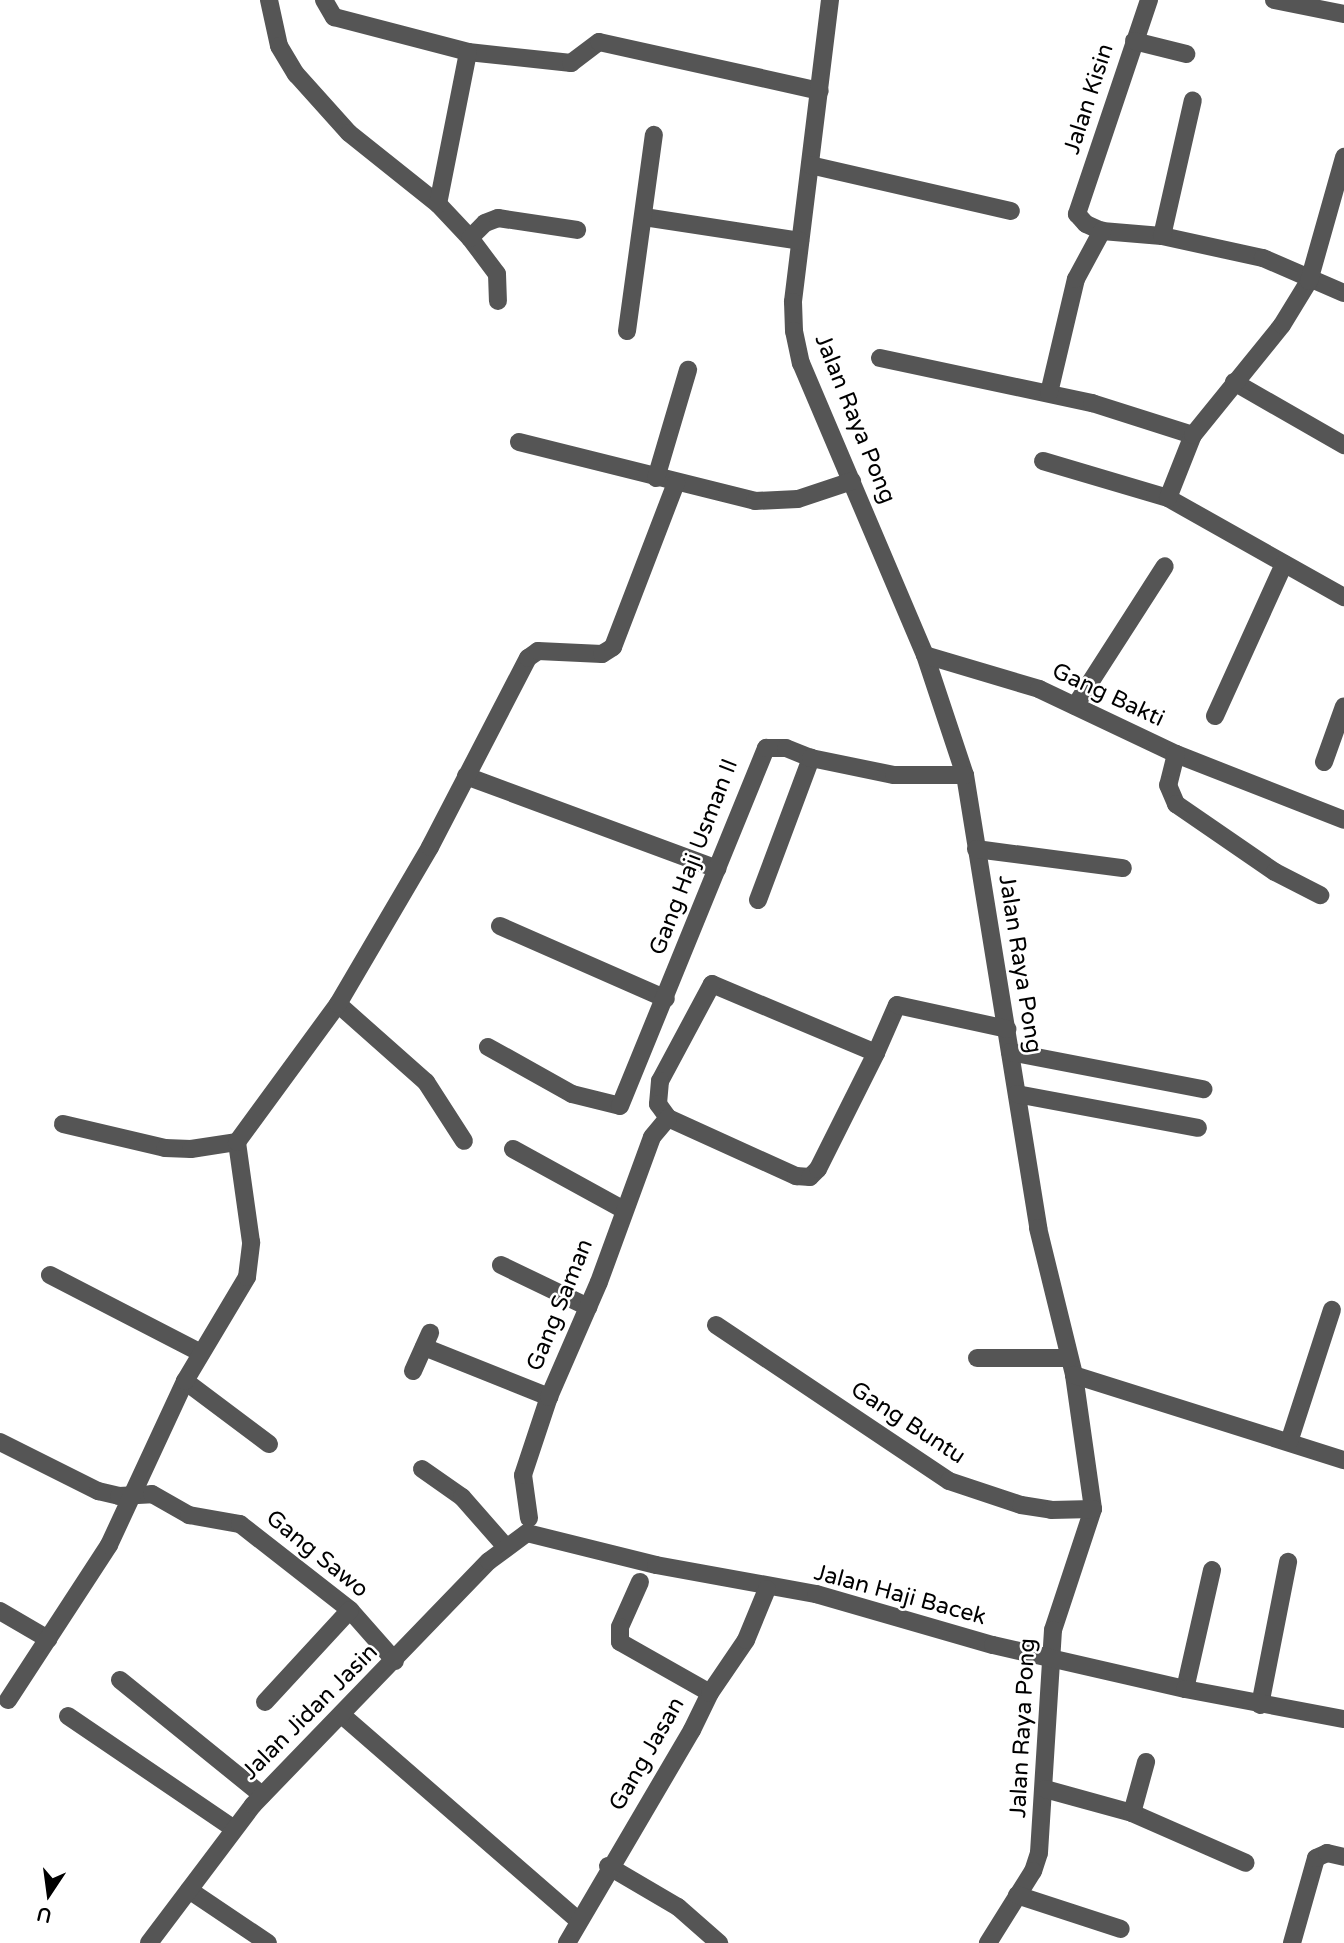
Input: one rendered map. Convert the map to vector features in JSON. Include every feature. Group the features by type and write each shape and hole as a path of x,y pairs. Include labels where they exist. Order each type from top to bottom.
{"street":[{"path":"269,0 279,46 325,111 438,204 470,238 497,274 498,301"},
{"path":"324,0 334,17 468,52 559,64 577,60 592,45 605,45 820,91"},
{"name":"Jalan Raya Pong","path":"830,0 800,241 794,331 802,363 925,655 965,775 1038,1228 1074,1376 1093,1509 1053,1630 1049,1657 1045,1789 1039,1853 988,1943"},
{"name":"Jalan Kisin","path":"1102,231 1086,225 1077,214 1149,0"},
{"path":"1274,0 1344,14"},
{"path":"1134,41 1186,54"},
{"path":"438,204 468,52"},
{"path":"1162,236 1193,100"},
{"path":"627,331 654,135"},
{"path":"1168,498 1193,435 1282,325 1309,281 1344,157"},
{"path":"810,164 1011,211"},
{"path":"470,238 485,223 498,218 577,230"},
{"path":"644,218 800,241"},
{"path":"1049,393 1076,279 1102,231 1162,236 1263,258 1309,281 1344,293"},
{"path":"880,358 1049,393 1193,435"},
{"path":"656,478 688,370"},
{"path":"1234,382 1344,445"},
{"path":"519,442 755,501 780,501 852,481"},
{"path":"1043,461 1168,498 1344,597"},
{"path":"64,1124 165,1148 191,1149 237,1142 338,1004 430,847 528,658 538,651 602,653 613,647 677,483"},
{"path":"1215,716 1284,564"},
{"path":"1075,706 1165,566"},
{"name":"Gang Bakti","path":"925,655 1005,677 1075,706 1177,754 1168,785 1176,804 1265,866 1320,895"},
{"path":"1324,762 1344,706"},
{"name":"Gang Haji Usman II","path":"488,1048 591,1100 620,1106 666,999 760,754 777,747 811,758 894,775 965,775"},
{"path":"1177,754 1344,820"},
{"path":"758,900 811,758"},
{"path":"466,776 717,869"},
{"path":"976,849 1124,868"},
{"path":"500,926 666,999"},
{"path":"876,1053 712,984 656,1092 667,1118 796,1176 810,1177 876,1053 897,1005 1007,1029"},
{"path":"338,1004 426,1082 464,1141"},
{"path":"1010,1052 1203,1089"},
{"path":"1017,1094 1198,1128"},
{"name":"Gang Saman","path":"528,1526 523,1475 549,1397 588,1307 652,1137 667,1118"},
{"path":"8,1700 109,1545 186,1381 238,1295 250,1264 245,1188 237,1142"},
{"path":"513,1149 624,1210"},
{"path":"500,1265 588,1307"},
{"path":"50,1275 201,1353"},
{"path":"1289,1442 1332,1310"},
{"name":"Gang Buntu","path":"716,1325 949,1481 1021,1505 1051,1510 1093,1509"},
{"path":"413,1371 427,1340 549,1397"},
{"path":"977,1358 1069,1358"},
{"path":"1074,1376 1344,1460"},
{"path":"186,1381 269,1444"},
{"name":"Gang Sawo","path":"0,1442 98,1491 135,1493 171,1501 189,1515 240,1524 350,1610 395,1661"},
{"path":"422,1469 462,1497 506,1547"},
{"name":"Jalan Jidan Jasin","path":"149,1943 233,1828 262,1795 528,1526"},
{"name":"Jalan Haji Bacek","path":"528,1526 767,1589 816,1594 1049,1657 1185,1689 1344,1719"},
{"path":"1260,1704 1288,1562"},
{"path":"1185,1689 1212,1570"},
{"path":"640,1582 620,1627 620,1642 710,1693"},
{"name":"Gang Jasan","path":"567,1943 608,1866 692,1731 710,1693 746,1640 767,1589"},
{"path":"265,1702 350,1610"},
{"path":"0,1611 48,1639"},
{"path":"120,1680 262,1795"},
{"path":"68,1716 233,1828"},
{"path":"343,1716 578,1920"},
{"path":"1132,1813 1146,1762"},
{"path":"1045,1789 1132,1813 1246,1863"},
{"path":"1292,1943 1316,1858 1327,1853 1344,1857"},
{"path":"608,1866 689,1914 719,1943"},
{"path":"189,1890 268,1943"},
{"path":"1017,1895 1121,1929"}]}
